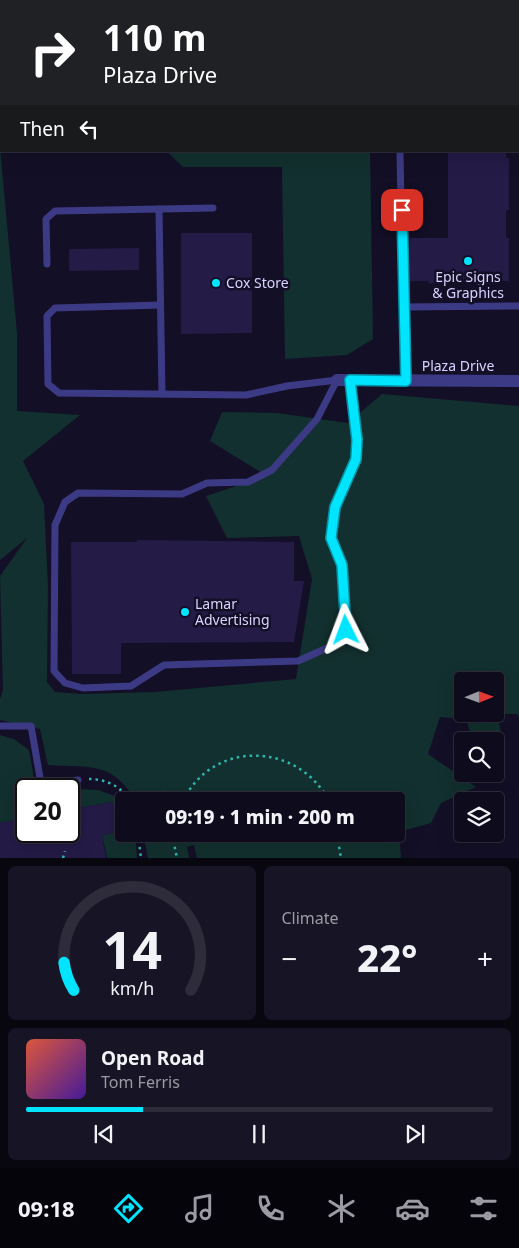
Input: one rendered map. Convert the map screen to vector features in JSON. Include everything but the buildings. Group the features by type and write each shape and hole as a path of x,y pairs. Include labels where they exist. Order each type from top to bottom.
{"street":[{"name":"Plaza Drive","path":"343,380 519,381"}],"lane":[{"path":"400,152 406,381"},
{"path":"47,264 46,219 55,210 213,208"},
{"path":"159,209 162,394"},
{"path":"160,305 55,308 47,316 48,384 59,392 246,395 286,386 343,380"},
{"path":"403,307 519,306"},
{"path":"343,380 357,440 356,459 335,507 331,538 342,565 346,630 336,644 298,661 164,665 131,686 83,688 65,684 54,671 55,525 65,502 78,493 182,494 208,483 248,482 272,470 317,419 343,380"},
{"path":"0,726 31,726 41,778"}],"path":[{"path":"187,792 216,764 239,756 261,755 280,760 303,771 317,783 323,792"},
{"path":"80,780 92,778 111,783 123,792"},
{"path":"139,842 141,858"},
{"path":"173,842 176,858"},
{"path":"338,842 341,858"},
{"path":"63,858 65,850"}],"green space":[{"path":"0,152 17,333 17,411 80,415 23,461 44,504 48,586 47,682 55,692 82,694 155,692 296,679 312,579 299,536 227,538 206,496 267,476 210,441 222,412 277,413 348,423 382,394 519,406 519,717 517,714 504,714 504,672 454,672 454,718 440,717 428,754 454,772 454,782 469,782 476,787 465,792 454,792 454,797 441,803 431,823 405,830 405,792 130,792 118,779 99,769 48,765 40,729 0,720 0,699 3,690 0,576 27,538 0,560"},
{"path":"167,152 370,152 373,339 347,355 285,359 282,167 183,167"},
{"path":"467,722 499,722 501,732 470,732"},
{"path":"0,735 14,739 29,750 34,778 15,778 15,820 0,823"},
{"path":"80,789 98,790 115,796 115,817 112,802 80,808"},
{"path":"115,833 115,842 135,842 137,858 107,858 102,835"},
{"path":"145,842 400,842 401,858 197,858 194,845 187,847 189,858 148,858"}],"place":[{"name":"Epic Signs & Graphics","path":"468,261"},
{"name":"Cox Store","path":"216,283"},
{"name":"Lamar Advertising","path":"185,612"}],"route":[{"path":"346,630 342,565 331,538 335,507 356,459 357,440 350,380 406,381 402,210"}]}
